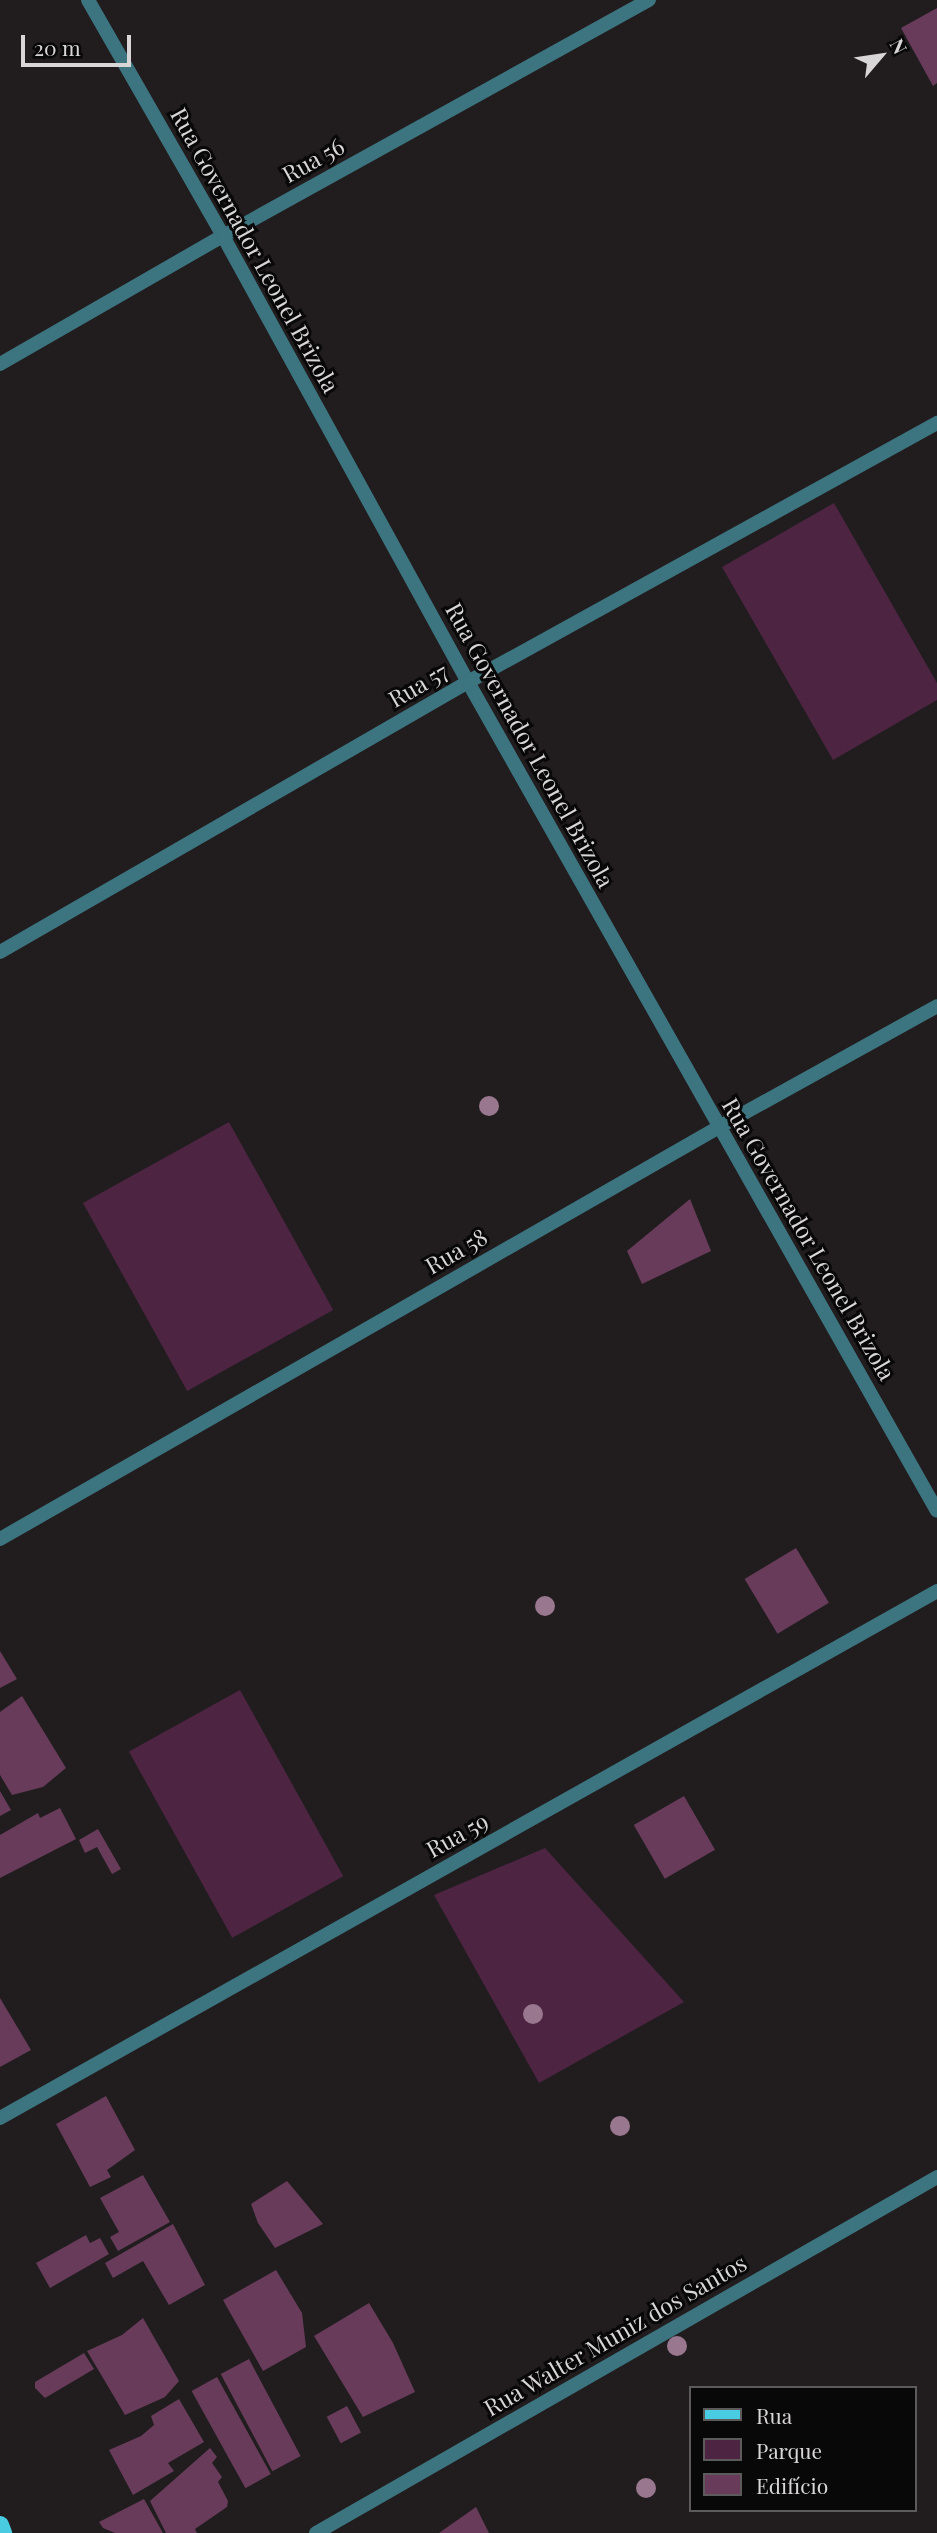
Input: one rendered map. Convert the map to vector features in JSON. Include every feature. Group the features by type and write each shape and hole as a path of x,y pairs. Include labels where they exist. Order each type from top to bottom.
{"main road":[{"path":"0,2525 3,2533"}],"street":[{"name":"Rua Governador Leonel Brizola","path":"88,0 223,236 468,682 937,1510"},
{"name":"Rua 56","path":"0,364 223,236 649,0"},
{"name":"Rua 57","path":"0,952 468,682 937,423"},
{"name":"Rua 58","path":"0,1539 719,1127 937,1006"},
{"name":"Rua 59","path":"0,2118 937,1591"},
{"name":"Rua Walter Muniz dos Santos","path":"316,2533 937,2177"}],"green space":[{"path":"834,503 937,683 937,700 833,760 722,567"},
{"path":"229,1122 333,1310 187,1391 83,1203"},
{"path":"240,1690 343,1876 232,1938 129,1752"},
{"path":"545,1848 684,2002 539,2083 434,1895"}],"building":[{"path":"937,8 937,83 933,86 901,28"},
{"path":"690,1199 711,1251 642,1284 627,1251"},
{"path":"796,1548 829,1603 778,1634 745,1579"},
{"path":"0,1651 17,1679 0,1688"},
{"path":"22,1696 66,1768 43,1787 12,1795 0,1775 0,1712"},
{"path":"0,1791 11,1810 0,1816"},
{"path":"684,1796 715,1850 665,1879 634,1825"},
{"path":"60,1808 76,1839 0,1878 0,1835 38,1813 40,1818"},
{"path":"98,1829 121,1869 112,1874 97,1847 85,1853 79,1840"},
{"path":"0,1998 31,2050 0,2067"},
{"path":"106,2096 135,2150 107,2170 111,2177 90,2187 56,2124"},
{"path":"143,2175 170,2222 118,2251 110,2237 119,2232 100,2198"},
{"path":"287,2181 323,2224 275,2248 258,2223 251,2204"},
{"path":"173,2224 205,2285 169,2305 143,2261 113,2278 105,2263"},
{"path":"86,2235 90,2243 100,2238 109,2254 50,2288 36,2263"},
{"path":"276,2270 302,2313 306,2347 263,2371 223,2300"},
{"path":"369,2303 393,2343 415,2392 363,2417 314,2336"},
{"path":"143,2318 179,2381 165,2397 125,2415 87,2351 122,2335"},
{"path":"84,2353 94,2369 45,2398 35,2388 35,2382"},
{"path":"249,2359 301,2456 272,2471 221,2374"},
{"path":"217,2377 271,2474 245,2488 192,2391"},
{"path":"179,2399 204,2442 168,2463 174,2471 133,2495 109,2450 141,2436 154,2425 151,2416"},
{"path":"347,2406 361,2432 341,2443 327,2417"},
{"path":"210,2448 217,2457 212,2463 222,2477 218,2482 228,2501 227,2507 195,2529 197,2533 166,2533 150,2501"},
{"path":"144,2499 163,2533 115,2533 103,2528 99,2522"},
{"path":"476,2507 489,2533 439,2533"}]}
